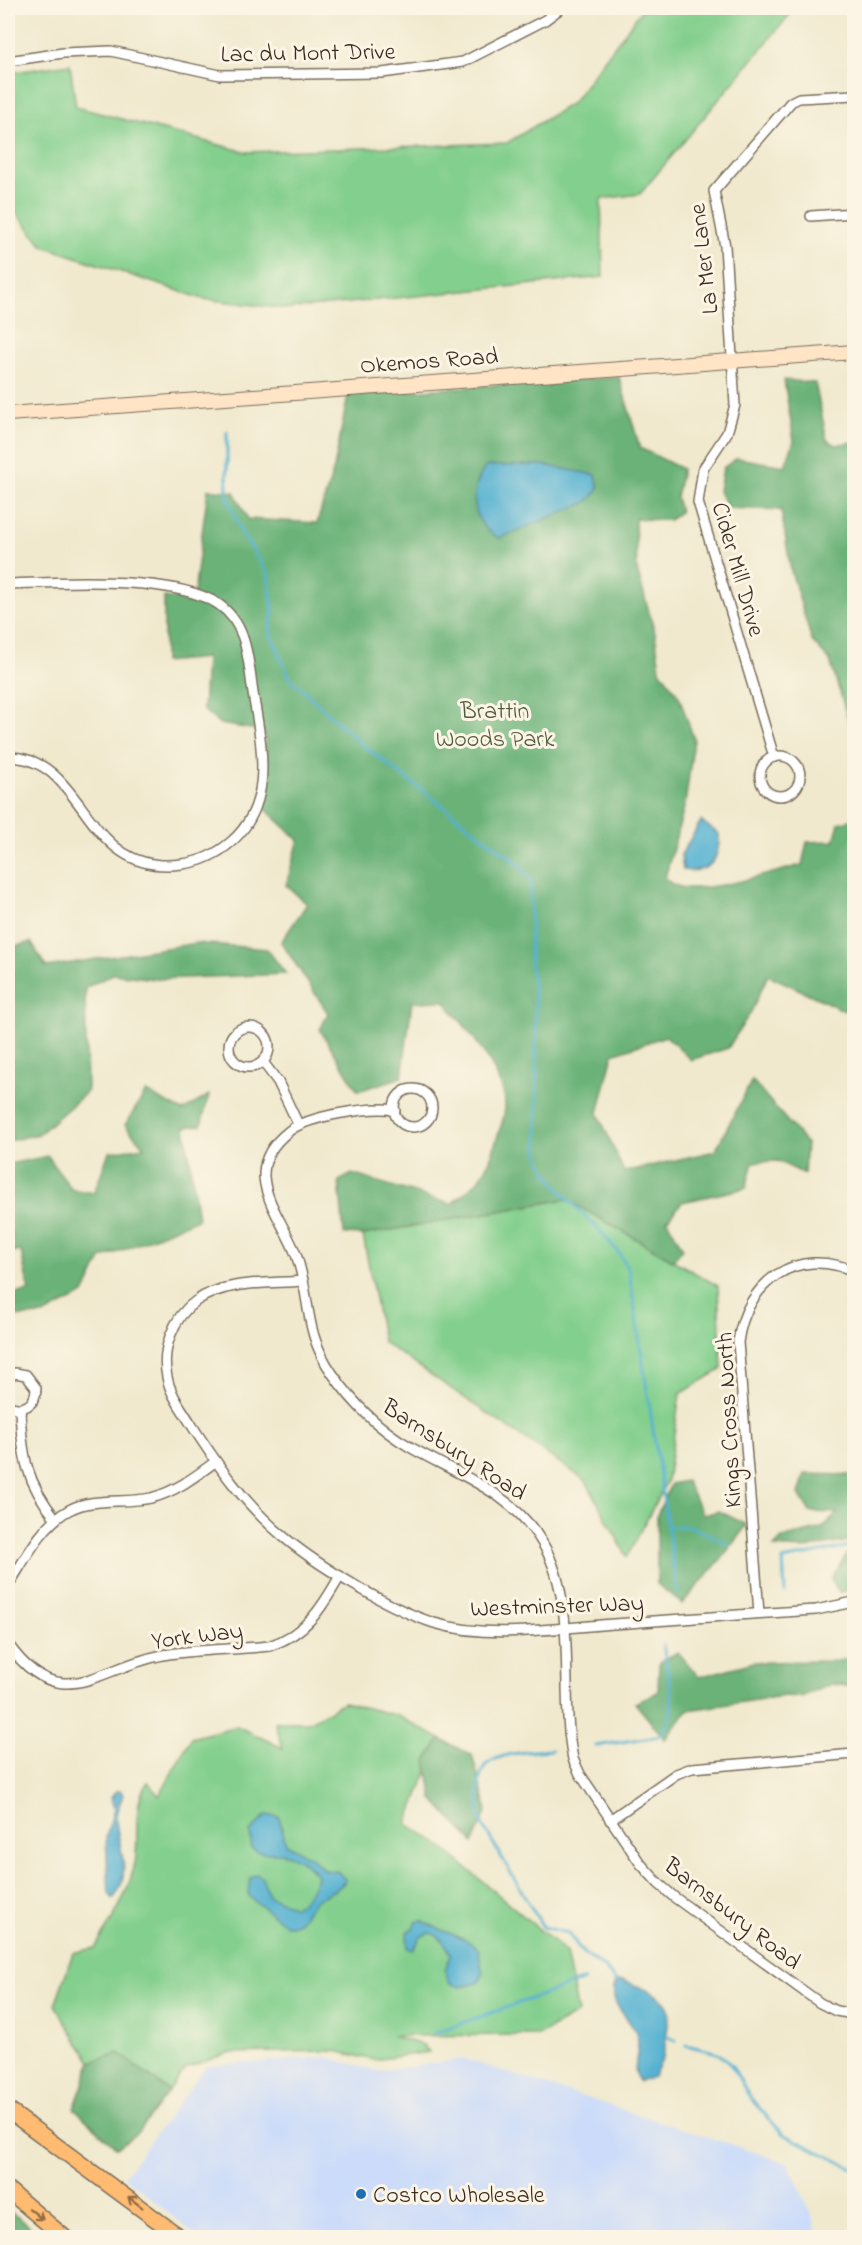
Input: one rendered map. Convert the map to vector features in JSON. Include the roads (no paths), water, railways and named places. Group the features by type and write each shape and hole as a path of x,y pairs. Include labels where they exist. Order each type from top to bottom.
{"main road":[{"path":"8,2110 174,2235"},
{"path":"8,2190 65,2238"}],"street":[{"name":"Lac du Mont Drive","path":"8,61 76,51 111,51 220,75 382,74 463,62 545,20 561,8"},
{"name":"La Mer Lane","path":"734,361 725,246 714,191 791,102 799,98 855,95"},
{"path":"811,216 855,213"},
{"name":"Okemos Road","path":"8,414 855,352"},
{"name":"Cider Mill Drive","path":"734,361 736,398 733,419 703,469 698,502 774,757"},
{"path":"8,584 104,583 150,587 195,594 221,606 238,626 246,645 263,766 261,790 254,812 241,832 224,848 203,859 181,864 148,863 128,855 102,836 53,772 29,760 8,757"},
{"path":"774,757 787,758 797,766 800,772 798,785 789,794 776,796 765,789 761,783 760,777 764,764 774,757"},
{"path":"248,1027 264,1034 269,1045 262,1062 250,1067 237,1063 229,1044 236,1032 248,1027"},
{"path":"262,1062 278,1082 298,1124 379,1109 394,1110"},
{"path":"413,1089 424,1093 432,1108 428,1120 411,1127 400,1121 394,1110 397,1098 413,1089"},
{"name":"Barnsbury Road","path":"298,1124 284,1135 274,1149 266,1164 265,1180 272,1210 295,1252 303,1281 309,1325 318,1350 331,1372 368,1415 410,1447 497,1493 530,1524 555,1569 561,1594 573,1759 580,1774 640,1863 674,1897 820,2003 836,2011 855,2014"},
{"name":"Kings Cross North","path":"759,1613 738,1342 740,1325 750,1302 765,1284 786,1269 812,1263 841,1265 855,1271"},
{"name":"Westminster Way","path":"303,1281 231,1287 212,1292 188,1308 170,1335 165,1357 167,1378 175,1398 215,1462 264,1520 286,1540 340,1576 416,1616 449,1627 505,1631 816,1610 855,1602"},
{"path":"8,1377 21,1373 34,1383 34,1400 20,1409"},
{"path":"8,1405 20,1409"},
{"path":"20,1409 22,1450 27,1471 36,1493 56,1519"},
{"path":"8,1586 56,1519 83,1505 131,1501 163,1494 215,1462"},
{"name":"York Way","path":"8,1644 26,1666 38,1674 50,1680 70,1683 95,1679 163,1655 269,1646 284,1641 302,1630 320,1611 340,1576"},
{"path":"610,1820 676,1774 692,1768 855,1754"}],"water":[{"path":"543,465 596,475 599,489 587,502 499,538 489,532 482,524 475,506 477,485 486,466"},
{"path":"701,821 719,834 718,851 712,863 707,867 692,871 683,870 681,855"},
{"path":"116,1791 121,1791 123,1795 116,1817 124,1868 123,1879 113,1899 109,1893 106,1837 114,1809 111,1798"},
{"path":"266,1815 279,1817 286,1844 312,1858 324,1870 337,1871 346,1880 339,1887 314,1902 296,1924 286,1925 248,1894 250,1878 257,1874 262,1877 269,1896 294,1907 309,1893 317,1875 306,1864 291,1856 281,1853 263,1853 252,1849 250,1832"},
{"path":"422,1920 478,1948 483,1974 478,1983 461,1987 449,1983 445,1970 451,1955 443,1942 431,1933 420,1938 413,1950 408,1948 407,1932 413,1929 416,1922"},
{"path":"622,1980 657,1995 667,2005 670,2012 663,2058 653,2077 639,2082 635,2071 637,2036 614,1998 616,1982"}],"waterway":[{"path":"227,432 227,495 241,532 268,574 273,609 270,632 290,678 360,743 520,865 531,881 530,960 535,1003 538,1152 545,1169 556,1184 608,1240 629,1271 678,1595"},
{"path":"667,1527 689,1526 729,1544"},
{"path":"785,1592 783,1560 845,1547 854,1548"},
{"path":"596,1746 658,1736 665,1727 669,1717 671,1693 663,1645"},
{"path":"552,1750 509,1755 487,1764 483,1769 479,1784 479,1810 482,1824 543,1927 568,1933 584,1954 604,1967 616,1982"},
{"path":"434,2033 584,1980"},
{"path":"667,2036 676,2041"},
{"path":"686,2045 718,2053 732,2066 751,2099 783,2134 854,2169"}],"place":[{"name":"Costco Wholesale","path":"361,2194"}],"park label":[{"name":"Brattin Woods Park","path":"495,724"}]}
